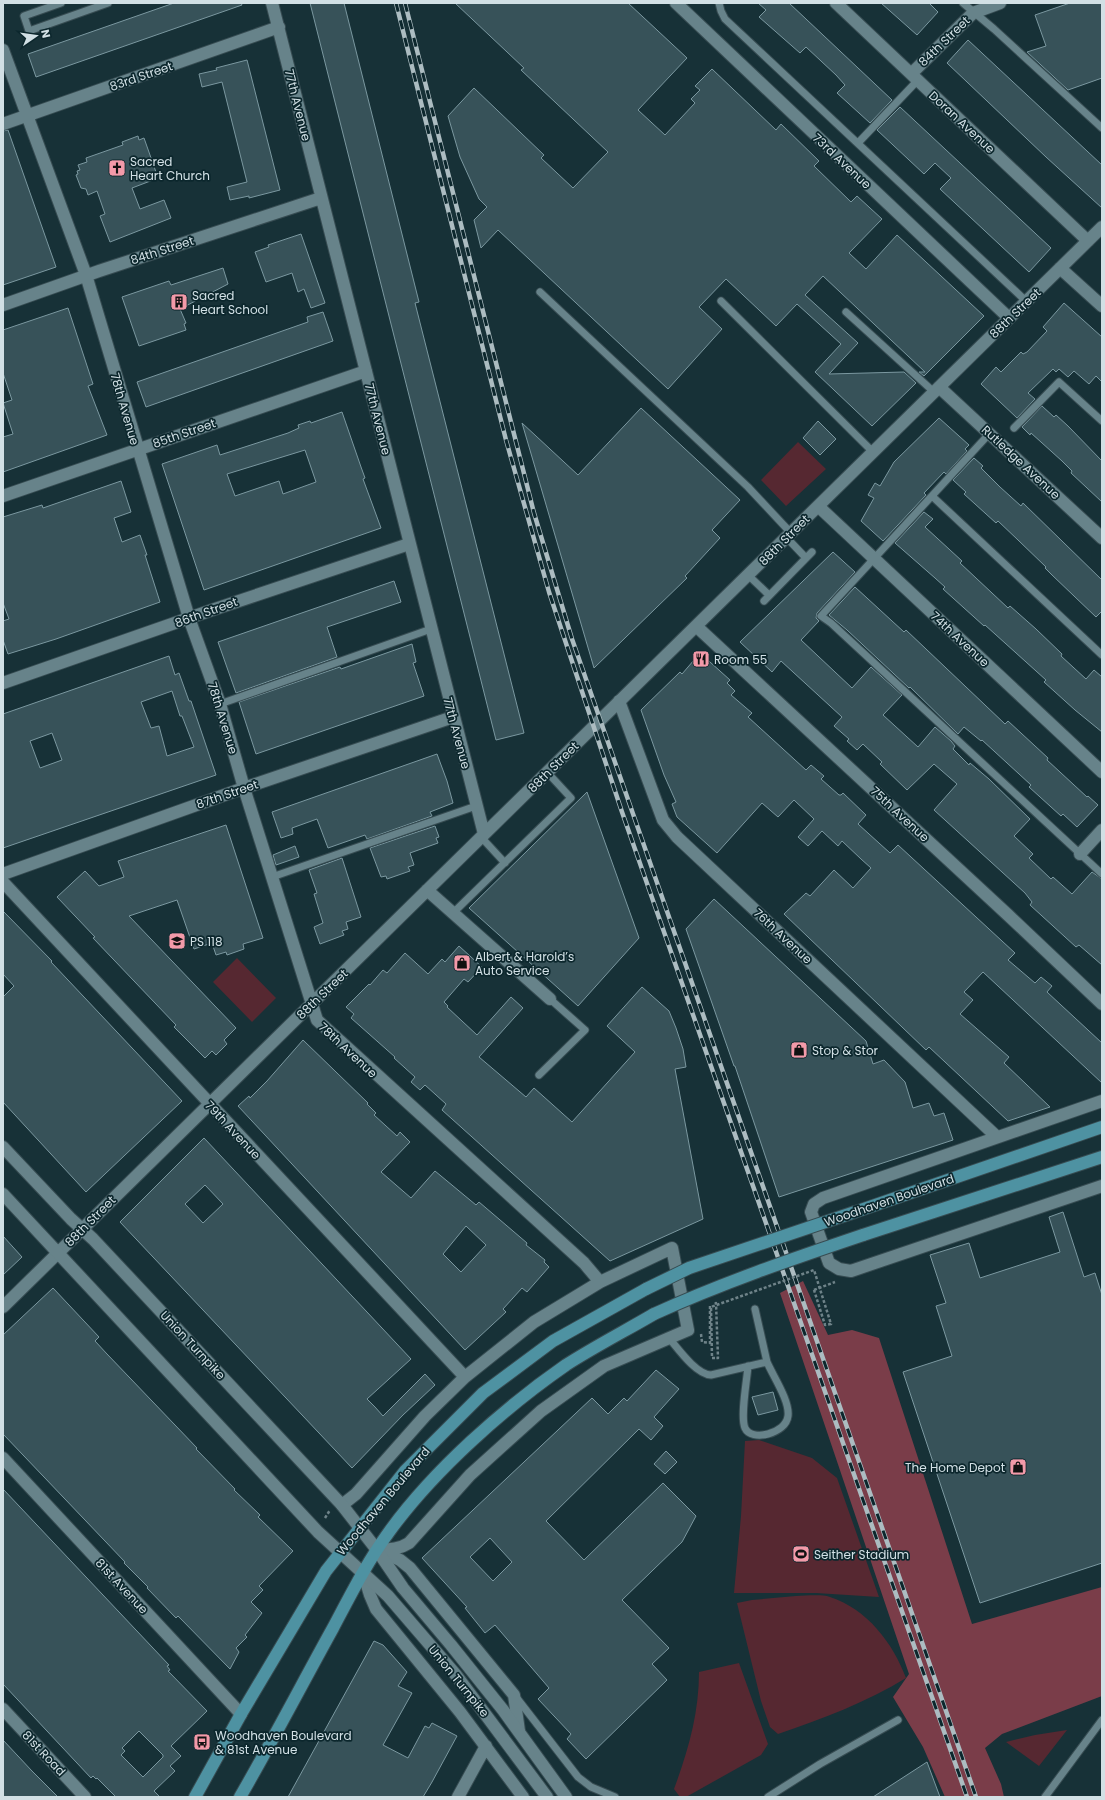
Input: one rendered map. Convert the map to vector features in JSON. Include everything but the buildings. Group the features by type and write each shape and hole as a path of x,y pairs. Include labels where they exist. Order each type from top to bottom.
{"main road":[{"name":"Woodhaven Boulevard","path":"195,1797 241,1714 320,1580 360,1526 416,1459 483,1393 553,1341 646,1288 696,1266 1102,1127"},
{"name":"Woodhaven Boulevard","path":"240,1797 363,1572 390,1531 424,1490 497,1419 531,1391 567,1365 654,1314 700,1293 863,1235 1102,1157"}],"street":[{"name":"77th Avenue","path":"272,3 476,806 482,836"},
{"name":"73rd Avenue","path":"676,3 1009,318"},
{"name":"Doran Avenue","path":"836,3 1088,241"},
{"name":"84th Street","path":"915,77 973,13 1000,3"},
{"name":"83rd Street","path":"3,124 279,28"},
{"name":"78th Avenue","path":"3,50 86,275 189,618 220,704 244,788 312,1004 320,1024 584,1264 600,1282"},
{"name":"84th Street","path":"3,305 86,275 321,198"},
{"name":"88th Street","path":"3,1307 1102,227"},
{"path":"1060,268 1102,306"},
{"name":"85th Street","path":"3,496 366,371"},
{"name":"Rutledge Avenue","path":"937,389 990,434 1102,538"},
{"name":"74th Avenue","path":"818,506 1102,772"},
{"name":"86th Street","path":"3,683 189,618 409,544"},
{"name":"75th Avenue","path":"696,626 1102,1004"},
{"name":"76th Avenue","path":"620,701 663,820 677,837 997,1137"},
{"name":"87th Street","path":"3,874 244,788 453,717"},
{"path":"1080,854 1102,830"},
{"name":"79th Avenue","path":"3,882 465,1377"},
{"path":"427,890 550,999"},
{"path":"1102,1101 823,1198 814,1204 811,1212 829,1263 839,1269 851,1271 1102,1186"},
{"name":"Union Turnpike","path":"3,1147 71,1219 83,1229 337,1506 360,1526 403,1588 473,1672 566,1797"},
{"name":"Union Turnpike","path":"3,1194 46,1242 58,1253 318,1532 388,1596 439,1655 494,1725 547,1797"},
{"name":"Woodhaven Boulevard","path":"337,1506 356,1494 425,1416 465,1377 534,1322 600,1282 672,1248 688,1330 604,1366 541,1411 470,1475 409,1543 397,1548 377,1550"},
{"name":"81st Avenue","path":"3,1458 241,1714"},
{"path":"377,1550 393,1556 410,1568 514,1695"},
{"name":"Union Turnpike","path":"363,1572 376,1609 456,1706 523,1797"},
{"name":"Union Turnpike","path":"514,1695 518,1731"},
{"name":"81st Road","path":"3,1709 86,1797"},
{"path":"458,1797 486,1746"}],"lane":[{"path":"61,3 24,16 29,31 108,3"},
{"path":"719,3 725,19 1026,301"},
{"path":"963,3 973,13 994,28 1102,128"},
{"path":"858,143 915,77"},
{"path":"540,292 748,487 806,558"},
{"path":"721,301 873,452"},
{"path":"846,312 937,389"},
{"path":"1014,428 1059,382 1102,421"},
{"path":"990,434 821,616 831,623 1102,874"},
{"path":"932,496 1102,655"},
{"path":"764,601 812,552"},
{"path":"748,575 769,595"},
{"path":"220,704 431,629"},
{"path":"453,914 571,798 547,772"},
{"path":"272,877 476,806"},
{"path":"482,836 505,863"},
{"path":"539,1075 585,1030 550,999"},
{"path":"748,1366 743,1418 745,1428 749,1433 756,1435 778,1431 785,1426 788,1415 787,1404 767,1362 755,1309"},
{"path":"669,1338 698,1370 705,1374 711,1375 767,1362"},
{"path":"514,1695 578,1777 591,1787 615,1797"},
{"path":"768,1797 820,1764 898,1720"},
{"path":"1045,1797 1102,1720"}],"path":[{"path":"700,1330 702,1342 710,1344 709,1305 716,1303 718,1358 712,1358 711,1307 814,1270 831,1324 825,1325 814,1290 839,1281"},
{"path":"325,1518 337,1506"}],"shaded area":[{"path":"798,442 826,469 786,506 761,480"},
{"path":"237,958 276,998 252,1022 213,982"},
{"path":"803,1281 828,1335 852,1330 879,1338 972,1624 1102,1587 1102,1696 1002,1734 985,1748 1001,1784 1004,1797 945,1797 923,1747 893,1697 909,1674 780,1293"},
{"name":"Seither Stadium","path":"759,1440 812,1458 837,1478 879,1597 816,1593 734,1593 741,1516 745,1441"},
{"path":"796,1596 826,1596 843,1602 856,1610 877,1629 886,1640 901,1665 906,1678 876,1695 844,1709 778,1734 770,1727 761,1701 737,1603 752,1600"},
{"path":"739,1663 768,1744 761,1755 686,1797 680,1797 674,1789 692,1732 697,1703 699,1672"},
{"path":"1067,1730 1039,1766 1006,1742 1035,1735"}],"railway":[{"path":"396,3 506,440 549,592 622,812 967,1797"},
{"path":"405,3 534,513 572,639 976,1797"}],"place":[{"name":"Sacred Heart Church","path":"117,168"},
{"name":"Sacred Heart School","path":"179,302"},
{"name":"Room 55","path":"701,659"},
{"name":"PS 118","path":"177,941"},
{"name":"Albert & Harold’s Auto Service","path":"462,963"},
{"name":"Stop & Stor","path":"799,1050"},
{"name":"The Home Depot","path":"1018,1467"},
{"name":"Seither Stadium","path":"801,1554"},
{"name":"Woodhaven Boulevard & 81st Avenue","path":"202,1742"}]}
